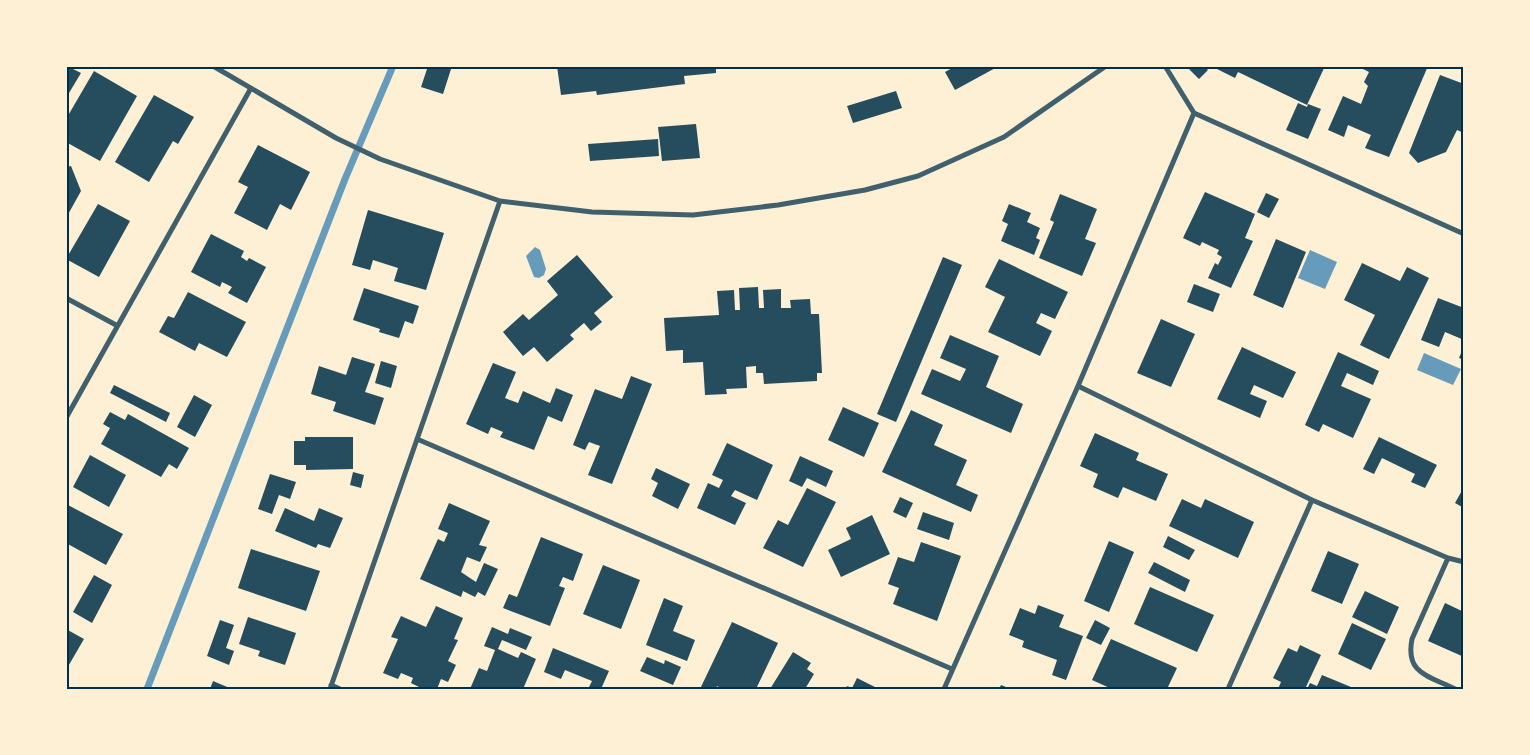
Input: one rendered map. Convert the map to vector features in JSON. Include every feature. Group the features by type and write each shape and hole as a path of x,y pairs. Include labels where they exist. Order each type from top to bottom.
{"street":[{"path":"213,66 336,138 380,159 500,201 592,212 693,215 778,205 865,190 918,176 1004,137 1106,66"},
{"path":"1165,66 1194,112 1464,234"},
{"path":"66,418 116,325 251,88"},
{"path":"944,689 1078,386 1194,112"},
{"path":"340,689 330,687 500,201"},
{"path":"66,298 116,325"},
{"path":"1078,386 1312,500 1448,558 1464,562"},
{"path":"417,439 952,669"},
{"path":"1228,689 1312,500"},
{"path":"1448,558 1412,639 1410,651 1411,661 1416,670 1456,689"}],"water":[{"path":"535,247 540,250 546,269 544,275 539,278 534,277 526,256"},
{"path":"1310,250 1337,262 1325,289 1298,278"},
{"path":"1424,353 1461,369 1453,385 1417,370"}],"building":[{"path":"66,66 75,66 73,69 81,73 66,98"},
{"path":"428,66 452,66 443,94 421,87"},
{"path":"557,66 716,66 716,73 684,76 685,84 597,95 596,91 561,95"},
{"path":"956,66 999,66 955,90 945,72"},
{"path":"1186,66 1204,66 1208,70 1199,79"},
{"path":"1211,66 1325,66 1307,105 1238,72 1235,78"},
{"path":"1365,66 1428,66 1389,157 1365,148 1371,135 1348,125 1344,137 1328,130 1343,96 1361,104 1368,86 1364,82 1369,72 1363,69"},
{"path":"94,71 137,96 100,161 66,142 66,119"},
{"path":"1440,75 1464,84 1464,133 1457,130 1446,152 1418,163 1409,153"},
{"path":"896,91 902,108 853,123 847,106"},
{"path":"154,95 194,117 178,144 173,141 149,182 115,162"},
{"path":"1298,103 1307,107 1308,104 1321,109 1308,139 1286,130"},
{"path":"696,124 700,158 662,161 658,127"},
{"path":"658,139 659,156 590,161 588,144"},
{"path":"258,145 310,172 291,210 280,204 267,230 234,213 248,187 238,182"},
{"path":"71,166 81,191 66,218 66,167"},
{"path":"1205,192 1255,214 1245,238 1253,241 1231,288 1208,278 1215,263 1218,265 1222,257 1217,254 1219,250 1202,242 1200,246 1183,238"},
{"path":"1266,193 1279,199 1269,218 1257,212"},
{"path":"1060,194 1097,209 1085,239 1096,243 1082,276 1039,258 1054,222 1050,220"},
{"path":"98,204 130,221 99,277 66,259"},
{"path":"1009,204 1031,213 1027,222 1040,228 1036,238 1040,240 1034,255 1001,241 1008,224 1002,221"},
{"path":"368,210 444,233 426,290 394,281 398,268 373,260 370,270 352,265"},
{"path":"211,234 244,251 241,257 247,261 249,258 266,267 247,303 228,293 232,287 222,282 220,287 191,272"},
{"path":"1276,239 1306,252 1283,308 1253,295"},
{"path":"577,255 613,297 594,313 602,322 591,331 584,323 570,335 574,339 547,362 534,347 523,356 503,332 523,314 529,320 558,295 547,281"},
{"path":"943,257 962,265 896,422 877,414"},
{"path":"999,259 1068,292 1055,319 1041,313 1036,323 1052,331 1040,356 988,332 1005,297 985,287"},
{"path":"1362,263 1400,281 1407,267 1429,278 1389,359 1360,345 1375,315 1344,300"},
{"path":"1194,284 1220,294 1213,312 1187,302"},
{"path":"758,287 759,308 764,308 763,290 781,289 781,308 791,308 790,300 810,299 811,314 819,314 822,373 817,373 817,381 764,384 763,373 756,373 756,366 746,367 747,388 726,389 727,394 705,395 703,362 683,363 683,350 666,351 664,318 719,315 717,291 734,290 735,310 740,310 739,288"},
{"path":"364,288 419,306 413,324 405,321 399,338 379,332 380,329 353,320"},
{"path":"188,292 246,322 227,357 199,343 195,351 159,332 168,316 174,318"},
{"path":"1438,298 1464,308 1464,340 1445,332 1439,347 1421,340"},
{"path":"1161,319 1195,334 1171,387 1137,373"},
{"path":"950,335 999,356 986,387 1023,404 1011,433 921,394 932,369 960,381 966,369 940,358"},
{"path":"1464,346 1464,360 1459,358"},
{"path":"1242,347 1296,372 1283,398 1254,385 1250,394 1267,401 1260,418 1217,399"},
{"path":"1338,352 1379,371 1373,385 1347,373 1341,386 1371,399 1353,438 1323,424 1319,432 1305,425"},
{"path":"352,357 375,364 365,392 384,398 375,425 333,411 336,402 311,394 319,366 346,375"},
{"path":"381,361 397,366 391,388 375,383"},
{"path":"493,363 516,372 505,398 518,403 523,391 550,403 556,388 573,395 562,422 548,416 534,450 500,437 503,432 491,427 488,434 466,424"},
{"path":"631,376 652,384 612,484 588,475 600,446 589,442 585,450 573,445 595,389 622,399"},
{"path":"114,385 170,413 166,422 110,393"},
{"path":"194,395 212,405 195,437 177,427"},
{"path":"843,407 879,423 864,457 828,440"},
{"path":"911,410 943,425 934,445 967,460 956,485 978,495 971,512 882,472"},
{"path":"110,412 125,420 128,414 189,448 177,469 169,464 161,477 101,444 110,428 103,424"},
{"path":"1095,433 1139,453 1136,460 1168,474 1156,501 1123,487 1118,498 1093,487 1098,474 1080,466"},
{"path":"305,437 353,437 353,469 306,470 306,465 294,465 294,441 305,441"},
{"path":"1379,437 1437,465 1425,488 1411,482 1415,474 1382,458 1374,474 1363,469"},
{"path":"727,443 773,465 757,500 735,490 731,496 746,503 735,525 697,508 708,483 719,488 723,480 712,475"},
{"path":"90,455 126,475 109,507 73,487"},
{"path":"800,456 833,471 826,487 807,478 802,487 789,481"},
{"path":"656,468 690,484 678,509 652,496 658,483 651,479"},
{"path":"353,472 364,475 361,488 350,485"},
{"path":"270,474 296,482 290,499 279,495 272,514 258,509"},
{"path":"1464,487 1464,508 1455,503"},
{"path":"807,488 836,502 803,567 763,548 778,520 788,525"},
{"path":"900,497 913,503 906,518 893,512"},
{"path":"1182,499 1201,508 1205,499 1254,522 1238,558 1169,526"},
{"path":"449,503 490,521 479,545 487,547 480,562 467,557 461,572 476,582 484,563 498,569 485,596 478,592 475,597 463,591 461,597 420,579 438,539 444,542 448,533 438,529"},
{"path":"66,504 123,534 106,565 66,543"},
{"path":"285,508 314,521 319,508 343,518 330,548 318,544 316,548 275,531"},
{"path":"923,512 954,523 949,540 917,529"},
{"path":"872,515 890,554 841,577 828,550 851,539 846,528"},
{"path":"1168,536 1195,550 1189,560 1163,547"},
{"path":"541,537 583,554 573,581 563,577 559,586 565,588 550,626 503,608 509,594 517,597"},
{"path":"1109,541 1134,552 1109,612 1084,601"},
{"path":"921,542 961,556 937,621 893,604 899,588 888,584 898,557 914,562"},
{"path":"251,549 320,571 306,611 238,588"},
{"path":"1328,551 1359,564 1342,604 1311,591"},
{"path":"1154,562 1190,580 1185,592 1148,573"},
{"path":"603,565 640,580 621,629 583,614"},
{"path":"94,575 112,585 92,623 73,612"},
{"path":"1150,587 1214,615 1197,652 1134,624"},
{"path":"1365,591 1399,607 1387,634 1352,617"},
{"path":"664,598 683,606 673,631 695,640 687,661 646,645"},
{"path":"1445,603 1464,612 1464,657 1428,641"},
{"path":"1038,605 1064,615 1059,627 1083,636 1066,680 1052,675 1057,660 1022,647 1024,641 1009,635 1020,608 1035,614"},
{"path":"436,606 463,618 454,639 458,640 448,661 456,665 448,682 441,679 437,689 423,689 411,683 413,678 401,673 398,679 383,673 398,639 391,637 401,616 426,627"},
{"path":"248,617 296,633 285,665 258,656 260,651 239,644"},
{"path":"220,620 234,625 226,648 234,651 229,665 207,656"},
{"path":"1095,620 1110,628 1101,645 1086,638"},
{"path":"732,622 778,643 756,689 722,689 717,686 716,689 700,689"},
{"path":"1352,623 1386,639 1371,670 1338,654"},
{"path":"492,627 508,634 510,628 532,637 526,650 502,640 498,649 518,658 521,652 536,659 523,689 470,689 479,668 487,671 495,650 484,646"},
{"path":"66,629 84,639 66,670"},
{"path":"1111,639 1177,668 1167,689 1112,689 1092,680"},
{"path":"1300,645 1321,655 1305,689 1278,689 1281,682 1273,678 1288,648 1297,652"},
{"path":"553,648 609,671 601,689 588,689 592,681 565,670 561,679 544,672"},
{"path":"793,652 811,663 807,669 814,674 805,689 770,689"},
{"path":"647,657 664,664 665,660 681,667 673,685 640,671"},
{"path":"1322,675 1351,687 1350,689 1307,689 1310,683 1317,686"},
{"path":"857,678 879,689 846,689 847,686 852,688"},
{"path":"213,681 232,689 210,689"},
{"path":"1001,685 1011,689 999,689"}],"waterway":[{"path":"147,689 345,179 393,66"}]}
